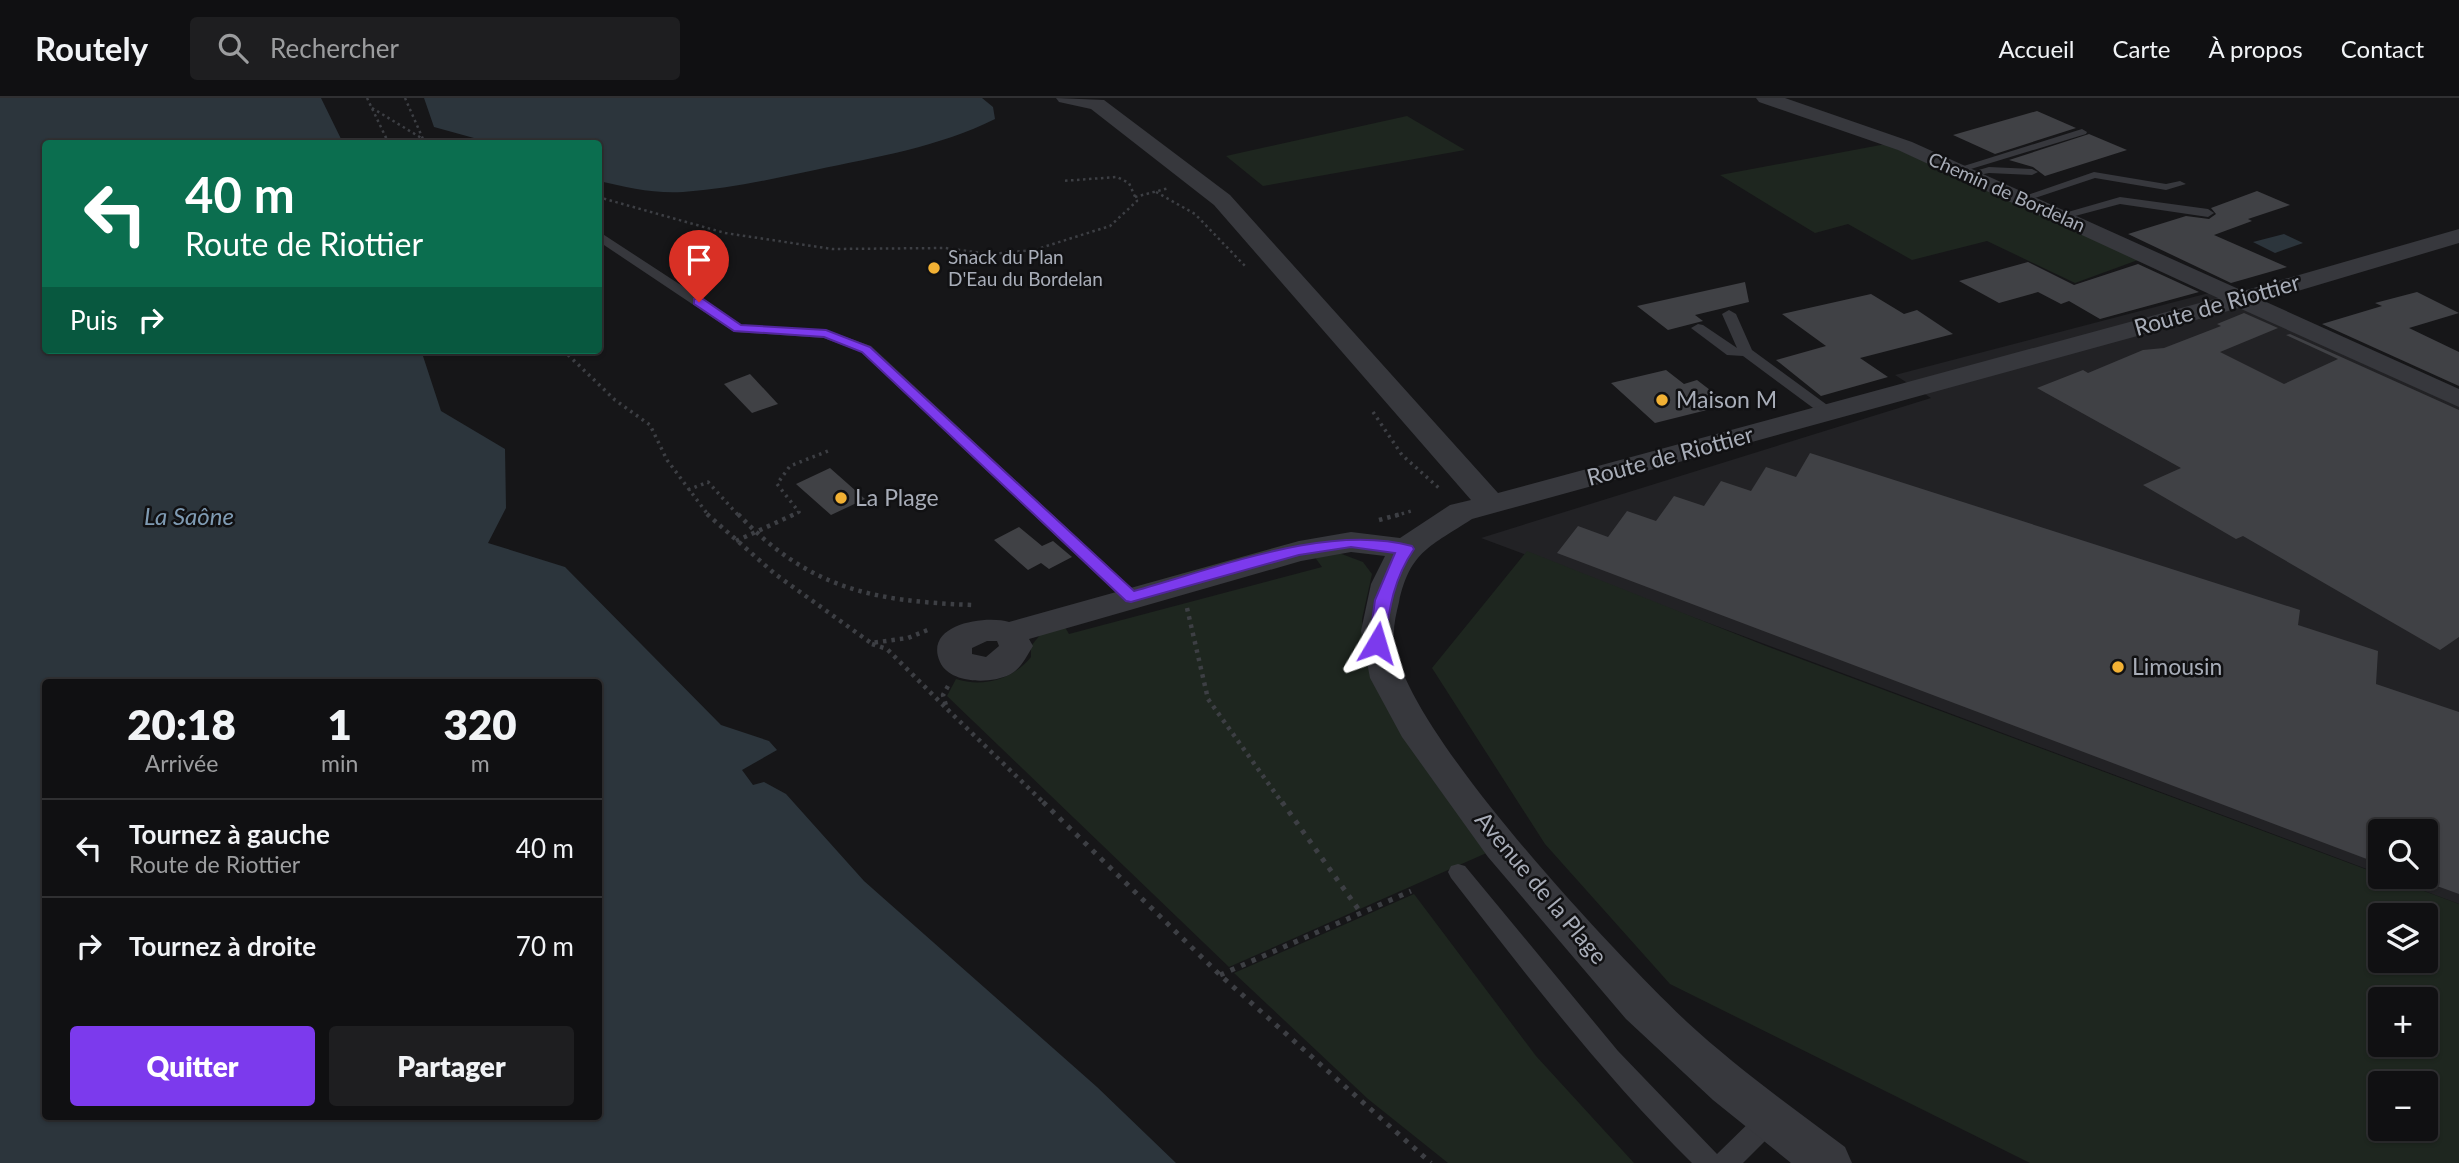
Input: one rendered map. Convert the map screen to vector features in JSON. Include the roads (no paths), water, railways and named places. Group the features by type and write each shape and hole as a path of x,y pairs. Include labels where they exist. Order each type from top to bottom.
{"street":[{"path":"1066,98 1097,104 1222,200 1479,492 1494,505"},
{"name":"Chemin de Bordelan","path":"1766,98 1905,146 2459,399"},
{"name":"Route de Riottier","path":"1407,549 1461,512 2243,299 2459,236"},
{"path":"963,665 955,659 955,644 969,632 990,628 1009,633 1299,551 1351,542 1407,549"},
{"name":"Avenue de la Plage","path":"1407,549 1399,558 1382,600 1377,643 1391,689 1446,772 1563,921 1671,1035 1770,1119 1828,1163"}],"lane":[{"path":"1962,172 2082,132"},
{"path":"1962,172 2032,172"},
{"path":"2022,199 2094,175 2166,187 2180,184"},
{"path":"2060,216 2120,200 2208,213"},
{"path":"602,238 738,329 826,334 866,349 1131,597"},
{"path":"1729,314 1746,352 1829,413"},
{"path":"1698,328 1732,352 1746,352"},
{"path":"1458,872 1588,1036 1654,1112 1709,1163"},
{"path":"1726,1163 1770,1119"}],"water":[{"name":"La Saône","path":"0,98 321,98 342,140 42,140 42,354 422,354 441,411 505,449 506,508 488,543 565,567 721,725 769,741 777,750 742,770 753,785 764,782 786,794 864,881 1097,1087 1176,1163 0,1163"},
{"path":"424,98 982,98 993,107 995,119 952,137 884,156 733,186 683,192 640,190 602,182 602,140 481,140 434,127"},
{"path":"2284,234 2303,243 2275,253 2253,242"}],"place":[{"name":"Snack du Plan D'Eau du Bordelan","path":"934,268"},
{"name":"Maison M","path":"1662,400"},
{"name":"La Plage","path":"841,498"},
{"name":"Limousin","path":"2118,667"}]}
